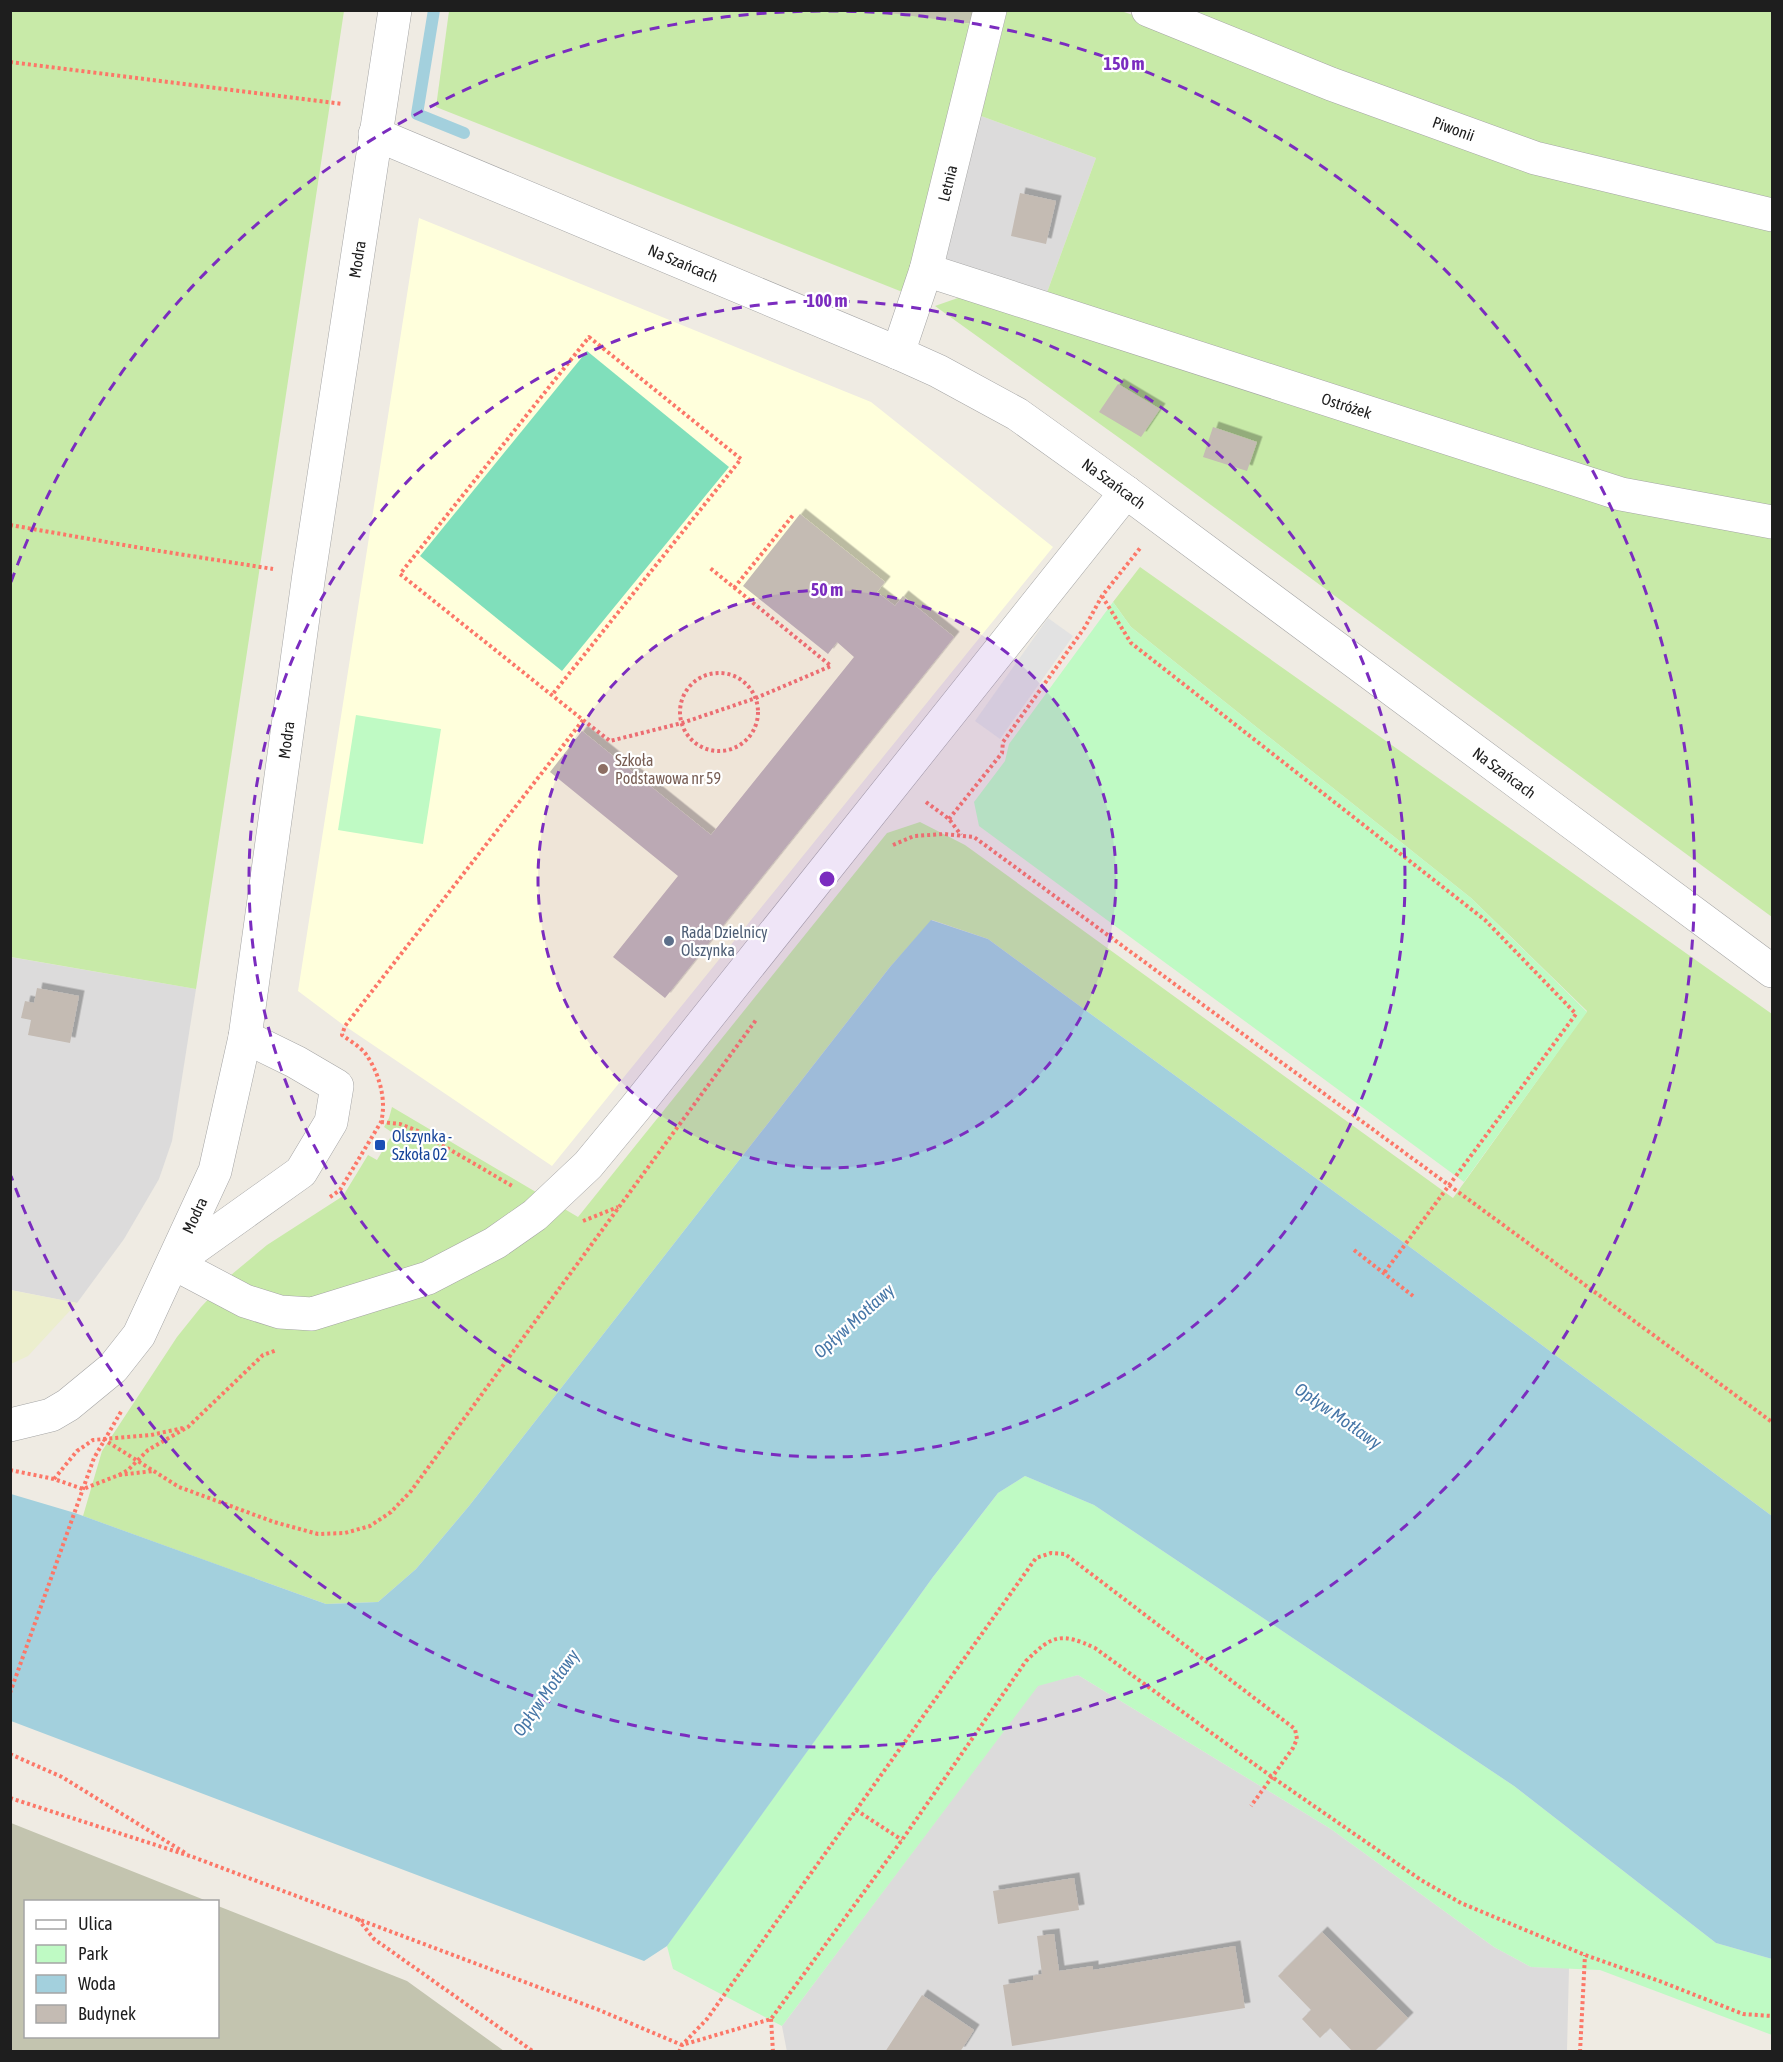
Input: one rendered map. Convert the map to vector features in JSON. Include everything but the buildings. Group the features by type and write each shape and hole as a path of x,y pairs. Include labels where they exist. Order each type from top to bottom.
{"street":[{"name":"Modra","path":"10,1425 51,1415 68,1405 113,1368 139,1335 215,1171 245,1037 309,574 395,10"},
{"name":"Letnia","path":"898,353 926,270 990,10"},
{"name":"Piwonii","path":"1148,10 1331,84 1535,158 1773,215"},
{"name":"Na Szańcach","path":"375,134 898,353 938,371 1017,414 1126,492 1773,971"},
{"name":"Ostróżek","path":"926,270 1621,494 1773,522"},
{"path":"245,1037 296,1062 337,1086 331,1122 301,1172 173,1263 245,1300 280,1312 312,1314 428,1278 495,1243 535,1215 588,1165 1126,492"}],"path":[{"path":"10,62 330,102"},
{"path":"552,695 741,459 589,337 400,574 583,720 610,741 682,723 756,698 831,666 710,568"},
{"path":"734,588 794,514"},
{"path":"10,525 259,566"},
{"path":"950,819 1002,753 1004,742 1085,627 1102,596 1142,546"},
{"path":"1102,596 1131,643 1485,920 1576,1014 1384,1273"},
{"path":"716,673 732,675 747,684 756,698 759,714 754,729 745,741 731,749 716,751 701,746 689,736 682,723 681,705 687,690 699,678 716,673"},
{"path":"538,775 583,720"},
{"path":"925,802 950,819 961,835"},
{"path":"887,848 914,836 974,837 1773,1422"},
{"path":"104,1439 179,1487 274,1522 318,1534 345,1533 370,1526 391,1512 411,1491 763,1010"},
{"path":"381,1122 400,1124 418,1131 545,1206"},
{"path":"641,1165 646,1169"},
{"path":"1354,1250 1413,1296"},
{"path":"10,1470 54,1479 83,1489 119,1475 128,1470 148,1450 188,1427 263,1355 286,1346 301,1334 312,1314"},
{"path":"54,1479 78,1451 93,1440 152,1435 188,1427"},
{"path":"10,1693 94,1458 104,1439"},
{"path":"119,1475 153,1471"},
{"path":"679,2052 682,2045 707,2019 1036,1558 1051,1553 1065,1554 1295,1730 1297,1739 1293,1748 1251,1806"},
{"path":"10,1798 193,1857 598,2010 682,2045 771,2019 902,1840 1026,1661 1040,1646 1054,1638 1074,1638 1095,1648 1272,1777 1420,1880 1461,1903 1585,1955 1743,2014 1773,2016"},
{"path":"10,1754 62,1777 193,1857"},
{"path":"856,1810 902,1840"},
{"path":"357,1919 374,1939 534,2052"},
{"path":"1580,2052 1585,1955"},
{"path":"771,2019 774,2052"}],"shaded area":[{"path":"866,11 977,11 973,24"},
{"path":"981,116 1096,158 1045,298 945,263"},
{"name":"Szkoła Podstawowa nr 59","path":"419,218 871,402 1053,547 552,1166 342,1024 298,991"},
{"path":"1048,618 1073,636 1000,739 975,721"},
{"path":"10,957 196,989 172,1141 159,1179 124,1239 77,1303 11,1290"},
{"path":"10,1290 77,1303 28,1356 11,1364"},
{"path":"1078,1675 1331,1829 1494,1947 1531,1967 1569,1968 1567,2051 787,2052 782,2026 1038,1685"},
{"path":"11,1823 204,1900 24,1900 24,2038 219,2038 219,1906 407,1981 504,2051 11,2051"}],"green space":[{"path":"866,10 973,24 905,293 436,107 449,11"},
{"path":"10,11 344,11 196,989 11,957"},
{"path":"1007,11 1121,11 1772,228 1772,512 1623,484 1045,298 1096,158 981,116"},
{"path":"1171,11 1772,11 1772,211 1579,162"},
{"path":"972,293 1772,530 1772,917 1132,447 935,306"},
{"path":"587,351 729,467 562,671 420,556"},
{"path":"1140,567 1772,1014 1772,1516 1406,1244 988,939 932,920 890,967 469,1506 416,1569 378,1602 326,1604 83,1516 102,1451 177,1337 231,1275 267,1245 343,1196 368,1155 377,1160 393,1133 384,1127 392,1107 578,1217 887,833 920,822 965,845 1453,1198 1587,1011 1471,898 1131,627 1113,602"},
{"path":"1113,602 1131,627 1471,898 1587,1012 1464,1182 979,826 974,802 1005,761 1009,744"},
{"path":"356,715 441,729 423,844 338,830"},
{"path":"1025,1476 1094,1505 1514,1786 1716,1943 1772,1959 1772,2035 1600,1970 1531,1967 1494,1947 1331,1829 1078,1675 1038,1686 782,2026 673,1969 667,1946 682,1924 933,1577 998,1493"}],"water":[{"name":"Opływ Motławy","path":"931,920 988,939 1406,1244 1772,1516 1772,1959 1716,1943 1514,1786 1094,1505 1025,1476 998,1493 933,1577 667,1946 644,1961 11,1721 11,1494 75,1513 326,1604 378,1602 416,1569 469,1506 890,967"}],"waterway":[{"path":"434,10 417,114 464,133"}],"place":[{"name":"Szkoła Podstawowa nr 59","path":"603,769"},
{"name":"Rada Dzielnicy Olszynka","path":"669,941"},
{"name":"Olszynka - Szkoła 02","path":"380,1145"}]}
